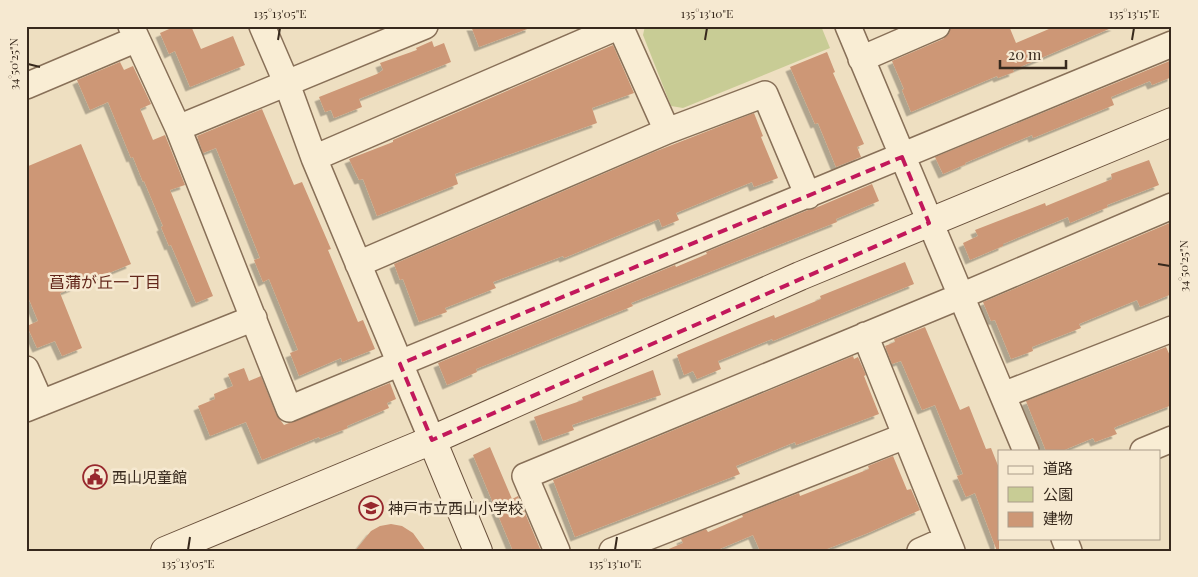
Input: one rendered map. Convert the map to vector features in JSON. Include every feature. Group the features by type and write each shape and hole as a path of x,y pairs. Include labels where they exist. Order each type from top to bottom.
{"street":[{"path":"262,26 287,84 314,158 478,551"},
{"path":"178,128 425,26"},
{"path":"314,158 620,26 667,131"},
{"path":"848,26 1026,450"},
{"path":"862,59 937,26"},
{"path":"26,86 134,33 178,128 289,409 1172,44"},
{"path":"358,264 667,131 765,94 808,196"},
{"path":"165,551 432,440 800,276 1172,122"},
{"path":"557,551 525,476 961,296 1172,206"},
{"path":"26,369 33,406 254,318"},
{"path":"1003,395 1172,329"},
{"path":"865,335 949,545 920,551"},
{"path":"612,551 905,436"},
{"path":"1145,450 1172,439"}],"highlighted area":[{"path":"902,157 929,223 432,440 400,364"}],"green space":[{"path":"645,26 821,26 830,48 683,108 671,106 643,35"}],"building":[{"path":"176,26 191,26 201,49 233,36 245,65 190,87 175,51 169,54 160,33"},
{"path":"471,26 530,26 530,28 479,47"},
{"path":"951,26 1009,26 1016,43 1056,26 1116,26 1013,70 1014,72 998,78 997,76 911,112 892,61 943,39 949,34"},
{"path":"432,41 434,47 444,43 451,62 359,99 362,107 334,118 331,110 325,112 319,97 377,74 383,70 380,63 417,50 416,48"},
{"path":"613,45 634,93 592,108 597,123 455,174 458,184 377,216 363,179 359,180 349,159 393,142 393,140"},
{"path":"827,52 835,72 833,73 864,144 857,147 861,157 836,167 818,123 815,124 790,67"},
{"path":"1172,60 1172,77 1152,85 1150,81 1111,97 1114,105 1033,138 1032,135 943,174 935,157"},
{"path":"120,62 124,70 133,66 151,104 140,109 153,140 165,135 185,185 170,190 213,296 196,303 171,245 169,246 161,227 163,226 144,181 133,157 131,158 108,102 90,110 77,80"},
{"path":"262,109 294,185 302,182 331,249 328,250 358,322 363,320 375,349 342,362 341,358 299,376 290,353 298,350 269,279 263,282 254,260 260,258 216,148 203,153 197,136"},
{"path":"754,113 763,136 761,137 778,178 754,187 752,182 676,213 679,220 662,227 659,219 564,258 563,256 493,282 496,288 445,308 447,312 419,322 403,279 400,280 394,264 654,152"},
{"path":"81,144 131,264 60,293 82,348 62,356 55,341 37,348 27,326 38,321 26,292 26,167"},
{"path":"1149,160 1159,185 1107,205 1108,207 1070,223 1068,217 970,260 963,243 978,236 975,230 1045,203 1046,206 1112,179 1111,174"},
{"path":"872,184 879,201 836,219 837,222 631,303 633,306 476,369 477,372 447,385 438,363 675,265 676,267 707,254 706,252"},
{"path":"1172,222 1172,294 1140,307 1137,300 1079,324 1081,328 1032,347 1033,351 1011,359 995,320 991,321 983,302"},
{"path":"905,262 914,284 718,361 721,369 697,379 693,371 684,375 677,355 774,315 775,318 821,299 820,296"},
{"path":"925,327 960,410 969,406 986,449 991,448 998,466 999,551 997,551 975,493 966,497 957,476 963,474 935,405 922,410 901,361 892,364 885,346 895,342 894,339"},
{"path":"1166,347 1172,360 1172,405 1118,426 1114,428 1117,434 1095,442 1093,438 1064,450 1046,450 1026,401"},
{"path":"853,356 854,359 858,357 879,414 796,445 795,442 736,466 740,474 575,537 553,480"},
{"path":"244,368 249,381 261,376 276,414 284,425 390,383 396,399 387,403 389,408 347,426 348,428 320,439 319,437 262,460 246,422 210,436 198,406 215,399 214,394 233,386 228,374"},
{"path":"653,370 661,395 572,425 574,430 543,441 534,417 583,400 582,397"},
{"path":"490,447 512,499 518,496 541,551 513,551 473,455"},
{"path":"893,456 907,490 911,489 920,510 868,533 822,551 760,551 753,535 715,551 664,551 683,543 681,539 706,529 708,532 743,517 742,515 799,493 800,496 869,469 868,466"},
{"path":"391,524 402,526 413,533 426,551 355,551 371,531 380,526"}],"place":[{"name":"西山児童館","path":"95,477"},
{"name":"神戸市立西山小学校","path":"371,508"}],"district":[{"name":"菖蒲が丘一丁目","path":"105,281"}]}
